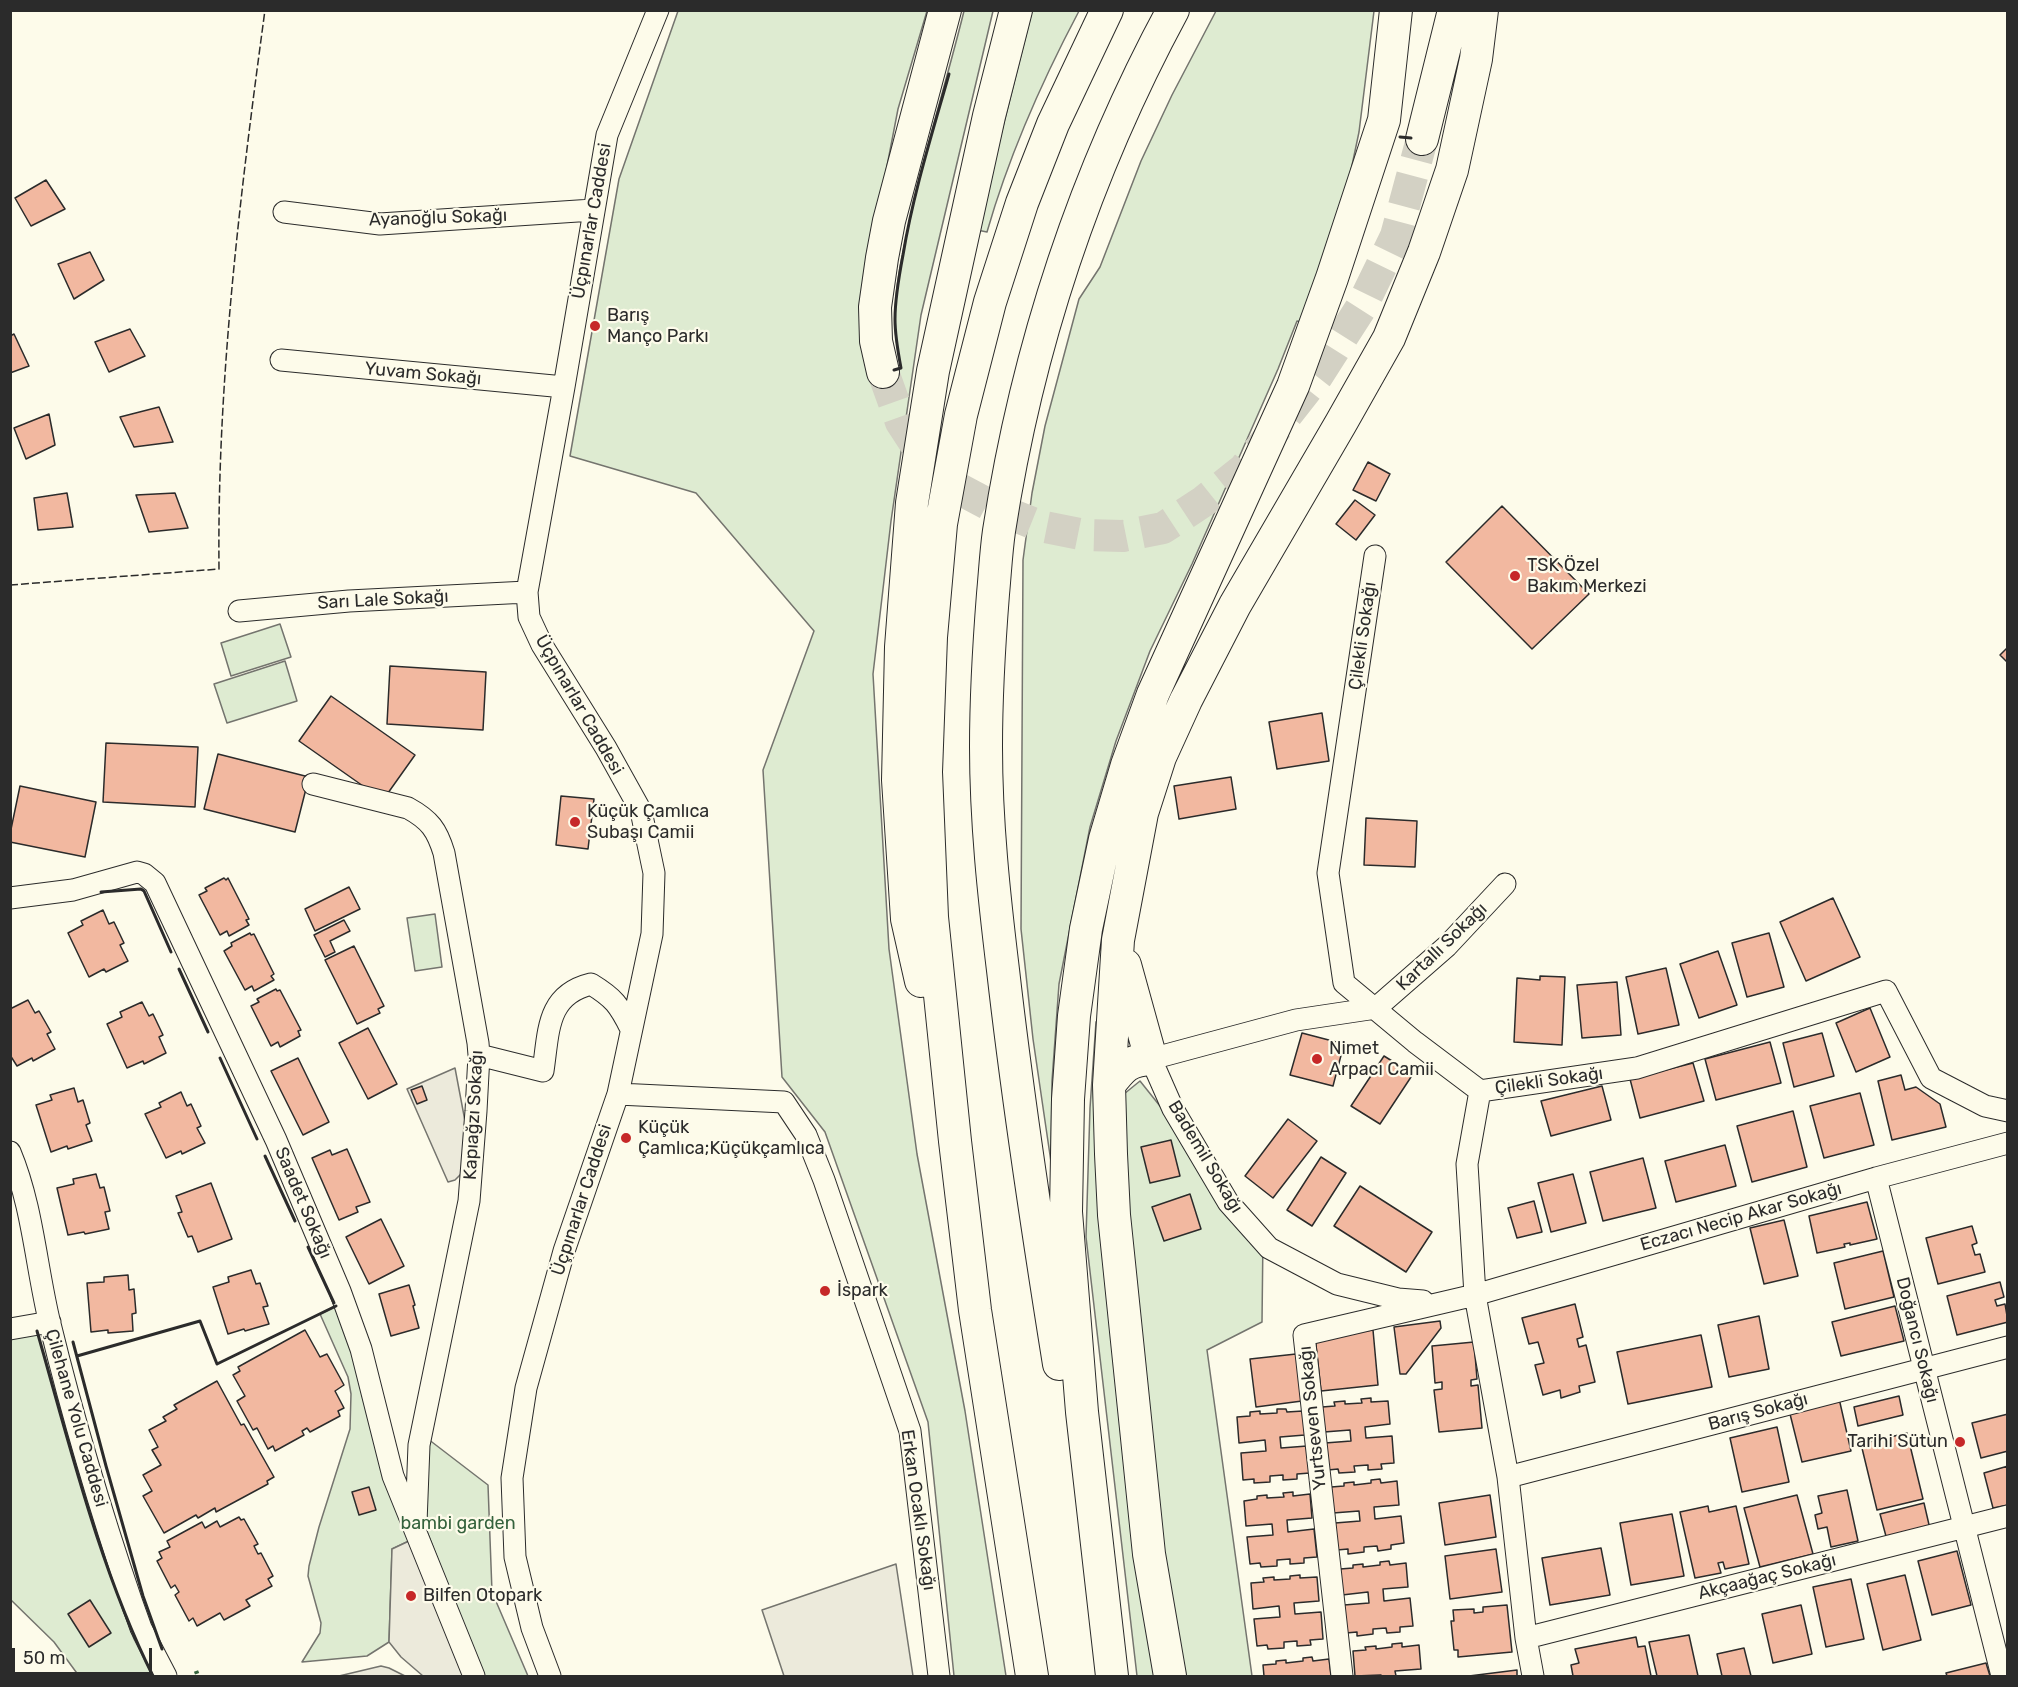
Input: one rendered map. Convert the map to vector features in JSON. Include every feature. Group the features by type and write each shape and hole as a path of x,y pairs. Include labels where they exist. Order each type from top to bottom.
{"highway":[{"path":"883,372 876,341 875,307 882,258 889,221 945,10"},
{"path":"955,1141 907,919 898,780 901,647 912,503 933,371 989,116 1016,10"},
{"path":"1032,1677 975,1310 932,917 926,772 931,637 941,524 961,415 990,302 1022,203 1053,124 1107,10"},
{"path":"1110,1677 1017,1090 989,833 986,749 988,660 998,534 1018,427 1042,330 1072,234 1108,145 1146,60 1173,10"},
{"path":"1110,1677 1082,1412 1066,1212 1068,1099 1074,1016 1086,929 1105,839 1130,755 1154,694 1293,386 1336,267 1384,120 1396,10"},
{"path":"1437,10 1422,140 1454,10"},
{"path":"1170,1677 1149,1554 1114,1215 1109,1085 1118,940 1142,813 1160,757 1186,700 1235,605 1389,338 1424,252 1452,170 1476,59 1482,10"},
{"path":"1109,1085 1119,1072 1136,1059 1151,1059 1118,940"}],"street":[{"name":"Üçpınarlar Caddesi","path":"550,1677 532,1628 515,1557 512,1478 526,1388 564,1251 618,1094 652,934 654,873 641,812 606,748 542,645 529,617 527,592 607,135 658,10"},
{"name":"Ayanoğlu Sokağı","path":"284,212 380,224 593,210"},
{"name":"Yuvam Sokağı","path":"281,360 564,387"},
{"name":"Çilekli Sokağı","path":"1375,556 1328,873 1344,983 1415,1042 1480,1091 1637,1068 1886,991 1931,1078 1985,1106 2007,1111"},
{"name":"Sarı Lale Sokağı","path":"239,611 349,601 527,592"},
{"name":"Kapıağzı Sokağı","path":"313,784 408,808 420,814 439,835 479,1055 469,1201 418,1445 416,1532"},
{"name":"Saadet Sokağı","path":"10,898 73,890 137,872 144,874 154,883 276,1140 340,1291 361,1349 388,1459 474,1677"},
{"name":"Kartallı Sokağı","path":"1376,1008 1447,946 1505,884"},
{"path":"479,1055 543,1071 552,1016 563,997 577,988 591,984 609,995 622,1011 631,1029"},
{"path":"1151,1059 1296,1020 1376,1008"},
{"name":"Bademil Sokağı","path":"1151,1059 1173,1109 1228,1202 1269,1248 1337,1284 1398,1299 1420,1302 1475,1294"},
{"path":"1480,1091 1467,1164 1475,1294 1508,1477 1526,1638 1533,1677"},
{"name":"Erkan Ocaklı Sokağı","path":"618,1094 784,1102 806,1135 824,1180 910,1431 939,1677"},
{"name":"Eczacı Necip Akar Sokağı","path":"1475,1294 1876,1178 2007,1143"},
{"name":"Çilehane Yolu Caddesi","path":"10,1152 25,1194 50,1322 74,1417 118,1562 141,1628 166,1677"},
{"name":"Doğancı Sokağı","path":"1876,1178 2002,1677"},
{"name":"Yurtseven Sokağı","path":"1342,1677 1304,1335 1475,1294"},
{"path":"10,1329 50,1322"},
{"name":"Barış Sokağı","path":"1508,1477 2007,1347"},
{"name":"Akçaağaç Sokağı","path":"1526,1638 2007,1516"}],"green space":[{"path":"678,11 927,11 898,109 882,192 872,375 901,368 895,324 900,268 922,167 964,11 993,11 921,315 891,521 873,674 889,949 917,1154 965,1411 1006,1676 954,1676 928,1422 825,1132 782,1077 763,770 814,631 696,493 570,456 619,179"},
{"path":"1032,11 1079,11 1027,119 1005,175 987,232 977,230"},
{"path":"1216,11 1374,11 1359,132 1346,194 1301,322 1297,321 1192,564 1150,651 1116,741 1090,827 1059,984 1052,1081 1051,1162 1033,1039 1021,929 1023,560 1032,493 1045,426 1079,299 1100,267 1141,161"},
{"path":"280,624 291,657 231,676 221,643"},
{"path":"285,661 297,701 227,723 214,684"},
{"path":"435,914 442,967 415,971 407,918"},
{"path":"1103,1018 1161,1676 1137,1676 1086,1237 1090,1108 1096,1022"},
{"path":"1140,1081 1263,1235 1262,1322 1207,1350 1252,1676 1182,1676 1161,1555 1132,1294 1124,1094"},
{"path":"336,1306 355,1360 409,1541 392,1549 389,1642 367,1656 302,1662 320,1633 321,1623 308,1576 309,1566 350,1429 351,1394 348,1377 320,1314"},
{"path":"37,1331 74,1463 102,1551 117,1594 153,1676 79,1676 54,1642 11,1600 10,1336"},
{"name":"bambi garden","path":"428,1439 488,1485 492,1592 528,1676 483,1676 426,1529"}],"shaded area":[{"path":"455,1068 465,1121 462,1173 455,1180 448,1182 407,1089"},
{"path":"37,1331 45,1331 157,1676 153,1676 134,1639 108,1569"},
{"name":"Bilfen Otopark","path":"409,1541 463,1676 423,1676 401,1657 389,1642 392,1549"},
{"path":"896,1564 913,1676 784,1676 762,1610"},
{"path":"381,1666 405,1676 339,1676"}],"building":[{"path":"46,180 65,209 31,226 15,198"},
{"path":"90,252 104,280 74,299 58,264"},
{"path":"130,329 145,356 109,372 95,342"},
{"path":"14,334 29,366 10,373 10,336"},
{"path":"159,407 173,442 134,447 120,417"},
{"path":"49,414 55,445 26,459 14,428"},
{"path":"1368,462 1390,474 1376,501 1353,490"},
{"path":"67,493 73,527 38,530 34,498"},
{"path":"175,493 188,528 149,532 136,495"},
{"path":"1355,500 1375,515 1356,540 1336,524"},
{"path":"1502,506 1589,594 1532,649 1446,562"},
{"path":"2008,647 2008,663 2000,655"},
{"path":"390,666 486,672 483,730 387,724"},
{"path":"331,696 415,755 383,800 299,741"},
{"path":"1322,713 1329,761 1277,769 1269,722"},
{"path":"106,743 198,747 195,807 103,802"},
{"path":"218,754 309,777 295,832 204,809"},
{"path":"1231,777 1236,809 1179,819 1174,786"},
{"path":"20,786 96,802 85,857 10,842"},
{"name":"Küçük Çamlıca Subaşı Camii","path":"561,796 594,799 588,849 556,845"},
{"path":"1366,818 1417,821 1415,867 1364,865"},
{"path":"224,878 226,880 228,878 249,919 246,920 249,925 229,936 227,931 220,935 199,895 207,891 205,888"},
{"path":"349,887 360,909 315,931 305,909"},
{"path":"1833,898 1860,957 1806,981 1780,922"},
{"path":"103,910 109,924 114,922 124,943 120,945 128,961 106,972 104,969 89,977 68,933 83,925 81,921"},
{"path":"344,920 350,931 330,941 335,952 325,957 314,935"},
{"path":"250,933 254,934 274,974 271,976 274,980 254,991 252,986 245,990 224,951 232,946 231,943"},
{"path":"1769,933 1784,987 1747,997 1732,943"},
{"path":"354,946 384,1006 378,1009 380,1013 357,1024 325,960"},
{"path":"1718,951 1737,1005 1699,1018 1680,964"},
{"path":"1666,968 1679,1025 1638,1034 1626,977"},
{"path":"1540,976 1565,977 1562,1045 1514,1042 1517,978 1540,980"},
{"path":"1617,982 1621,1035 1582,1038 1577,985"},
{"path":"276,989 280,990 301,1030 298,1031 300,1036 280,1047 278,1042 271,1046 251,1006 259,1002 257,999"},
{"path":"28,1000 35,1013 39,1011 51,1032 47,1034 55,1049 33,1061 32,1058 17,1066 10,1055 10,1009"},
{"path":"142,1002 149,1016 153,1014 163,1035 159,1037 166,1053 144,1064 143,1061 127,1068 107,1024 122,1017 120,1012"},
{"path":"1870,1008 1890,1057 1856,1072 1836,1023"},
{"path":"368,1028 397,1084 368,1099 339,1043"},
{"name":"Nimet Arpacı Camii","path":"1302,1033 1344,1044 1333,1086 1290,1075"},
{"path":"1822,1033 1834,1076 1794,1087 1783,1043"},
{"path":"1770,1042 1781,1083 1716,1100 1705,1059"},
{"path":"1384,1056 1413,1074 1380,1124 1351,1106"},
{"path":"298,1058 329,1122 303,1135 271,1071"},
{"path":"1693,1063 1704,1101 1640,1118 1630,1079"},
{"path":"1901,1075 1905,1090 1916,1087 1940,1104 1946,1127 1892,1140 1878,1081"},
{"path":"422,1086 427,1100 417,1104 411,1090"},
{"path":"1602,1086 1611,1120 1551,1136 1541,1101"},
{"path":"74,1088 78,1102 83,1100 90,1123 86,1125 92,1141 51,1152 36,1105 52,1100 50,1095"},
{"path":"181,1092 187,1106 191,1104 201,1126 197,1128 205,1143 182,1154 181,1151 166,1158 145,1114 161,1107 159,1103"},
{"path":"1860,1093 1874,1145 1824,1158 1810,1106"},
{"path":"1793,1111 1807,1167 1752,1182 1737,1126"},
{"path":"1288,1119 1317,1141 1273,1198 1245,1176"},
{"path":"1171,1140 1180,1176 1150,1183 1141,1147"},
{"path":"1725,1145 1736,1186 1676,1202 1665,1161"},
{"path":"347,1149 370,1202 356,1207 358,1212 339,1220 312,1158 330,1150 332,1155"},
{"path":"1321,1157 1346,1173 1312,1226 1287,1210"},
{"path":"1643,1158 1656,1208 1603,1221 1590,1172"},
{"path":"96,1174 100,1188 104,1187 110,1211 105,1212 109,1229 68,1235 57,1188 74,1184 73,1179"},
{"path":"1573,1174 1586,1223 1551,1232 1538,1183"},
{"path":"211,1183 232,1239 198,1252 192,1236 188,1237 178,1213 182,1212 176,1196"},
{"path":"1360,1186 1432,1232 1406,1272 1334,1226"},
{"path":"1190,1194 1201,1229 1164,1241 1152,1207"},
{"path":"1534,1201 1542,1232 1517,1238 1508,1208"},
{"path":"1867,1202 1877,1239 1850,1245 1850,1243 1844,1244 1845,1247 1817,1253 1809,1216"},
{"path":"381,1219 404,1266 369,1284 346,1237"},
{"path":"1784,1220 1798,1276 1764,1284 1750,1228"},
{"path":"1972,1226 1977,1243 1972,1245 1975,1255 1980,1254 1985,1272 1938,1284 1926,1238"},
{"path":"1883,1251 1894,1297 1845,1309 1834,1263"},
{"path":"251,1270 256,1284 260,1283 268,1306 263,1307 269,1324 228,1334 213,1287 229,1282 228,1277"},
{"path":"128,1275 129,1290 134,1289 136,1313 132,1314 133,1331 91,1332 87,1283 104,1282 104,1277"},
{"path":"2000,1282 2004,1297 1995,1300 1997,1306 2005,1304 2008,1322 1957,1335 1947,1296"},
{"path":"409,1285 419,1328 391,1336 379,1294"},
{"path":"1575,1304 1583,1337 1577,1339 1579,1347 1586,1345 1595,1382 1579,1386 1580,1392 1561,1398 1560,1390 1543,1395 1535,1365 1544,1363 1538,1342 1529,1344 1522,1318"},
{"path":"1895,1306 1904,1341 1841,1356 1832,1322"},
{"path":"1759,1316 1769,1369 1729,1377 1718,1325"},
{"path":"1440,1321 1441,1328 1406,1374 1400,1374 1394,1327"},
{"path":"305,1330 320,1357 327,1354 344,1385 335,1391 344,1408 338,1411 340,1416 310,1432 307,1428 302,1431 304,1435 275,1451 273,1446 268,1449 257,1428 253,1430 237,1401 245,1396 233,1375 240,1371 238,1367"},
{"path":"1373,1330 1378,1385 1321,1391 1315,1336"},
{"path":"1701,1335 1712,1387 1628,1404 1617,1352"},
{"path":"1474,1342 1477,1379 1471,1380 1471,1386 1478,1385 1482,1428 1439,1432 1434,1390 1442,1389 1442,1382 1435,1383 1432,1346"},
{"path":"1296,1354 1302,1401 1256,1407 1250,1359"},
{"path":"217,1381 241,1425 244,1424 274,1477 267,1481 268,1484 216,1512 215,1508 198,1518 196,1515 164,1533 143,1496 152,1491 143,1475 161,1465 152,1450 158,1447 149,1430 166,1421 163,1417 177,1409 174,1405"},
{"path":"1838,1394 1851,1451 1802,1462 1788,1406"},
{"path":"1899,1396 1903,1415 1858,1426 1854,1407"},
{"path":"1371,1398 1371,1402 1388,1401 1390,1424 1365,1427 1366,1438 1392,1436 1394,1463 1381,1464 1382,1469 1368,1470 1368,1465 1354,1466 1355,1472 1339,1473 1338,1469 1328,1470 1325,1443 1351,1441 1350,1430 1324,1432 1322,1407 1335,1406 1334,1402 1362,1403 1361,1399"},
{"path":"1277,1409 1286,1409 1287,1412 1303,1411 1305,1435 1280,1437 1281,1448 1307,1446 1310,1473 1297,1474 1297,1479 1283,1480 1283,1475 1270,1476 1270,1482 1254,1483 1254,1479 1243,1480 1241,1453 1266,1451 1265,1440 1239,1443 1237,1417 1250,1416 1250,1412 1260,1411 1260,1414 1277,1413"},
{"path":"2008,1414 2008,1451 1981,1458 1972,1423"},
{"path":"1777,1427 1789,1482 1742,1492 1730,1438"},
{"path":"1907,1433 1923,1499 1877,1510 1861,1444"},
{"path":"2008,1466 2008,1505 1993,1508 1984,1473"},
{"path":"1380,1479 1381,1483 1397,1481 1399,1505 1374,1507 1375,1519 1401,1516 1404,1543 1391,1545 1391,1549 1378,1551 1377,1546 1364,1547 1364,1552 1348,1554 1348,1549 1337,1550 1335,1523 1360,1521 1359,1511 1333,1513 1331,1487 1354,1482 1354,1485 1371,1483 1371,1480"},
{"path":"369,1487 376,1510 359,1515 352,1492"},
{"path":"1847,1490 1858,1541 1831,1547 1827,1527 1818,1529 1815,1515 1822,1513 1818,1496"},
{"path":"1293,1492 1293,1496 1310,1494 1312,1518 1287,1520 1288,1532 1314,1529 1317,1557 1304,1558 1304,1563 1290,1564 1290,1559 1277,1560 1277,1566 1261,1567 1260,1563 1250,1564 1247,1537 1273,1535 1272,1524 1246,1526 1244,1501 1267,1495 1267,1498 1284,1497 1283,1493"},
{"path":"1490,1495 1496,1537 1445,1545 1439,1503"},
{"path":"1797,1495 1813,1554 1760,1567 1744,1508"},
{"path":"1924,1503 1930,1529 1887,1540 1880,1514"},
{"path":"1708,1506 1709,1512 1736,1506 1749,1564 1725,1569 1723,1562 1718,1563 1721,1573 1695,1578 1680,1512"},
{"path":"1672,1514 1684,1576 1631,1585 1620,1523"},
{"path":"239,1517 241,1520 244,1519 258,1544 254,1546 258,1554 261,1553 273,1576 268,1579 272,1586 246,1600 250,1606 224,1620 220,1613 197,1626 193,1618 189,1621 175,1595 179,1592 175,1585 171,1588 157,1561 162,1558 159,1552 170,1547 167,1541 202,1522 205,1528 217,1521 220,1527"},
{"path":"1601,1548 1610,1595 1550,1605 1542,1558"},
{"path":"1496,1549 1502,1592 1450,1599 1445,1556"},
{"path":"1957,1551 1971,1605 1932,1615 1918,1561"},
{"path":"1389,1561 1390,1565 1406,1563 1408,1587 1383,1589 1384,1601 1410,1598 1413,1626 1400,1627 1400,1632 1387,1633 1386,1628 1373,1629 1373,1634 1357,1636 1357,1632 1346,1633 1344,1605 1369,1603 1368,1592 1342,1595 1340,1569 1363,1564 1363,1567 1380,1565 1380,1562"},
{"path":"1300,1575 1300,1578 1317,1577 1319,1601 1294,1603 1295,1614 1321,1612 1323,1639 1310,1640 1311,1645 1297,1646 1297,1641 1284,1642 1284,1648 1268,1649 1267,1645 1257,1646 1254,1619 1280,1617 1279,1606 1253,1609 1251,1583 1264,1582 1263,1578 1290,1579 1290,1576"},
{"path":"1905,1575 1921,1640 1883,1650 1867,1584"},
{"path":"1851,1579 1864,1639 1826,1647 1813,1587"},
{"path":"90,1600 111,1633 89,1647 68,1614"},
{"path":"1507,1605 1512,1652 1458,1657 1458,1650 1454,1650 1451,1621 1454,1621 1453,1610 1474,1609 1474,1613 1483,1612 1483,1607"},
{"path":"1801,1605 1812,1654 1773,1663 1762,1614"},
{"path":"1689,1635 1698,1676 1657,1676 1649,1642"},
{"path":"1636,1637 1638,1647 1645,1646 1651,1676 1573,1676 1571,1665 1579,1663 1575,1649"},
{"path":"1402,1643 1402,1647 1419,1645 1421,1669 1395,1671 1396,1676 1355,1676 1353,1651 1366,1650 1365,1647 1376,1646 1376,1649 1392,1647 1392,1644"},
{"path":"1744,1648 1751,1676 1722,1676 1717,1654"},
{"path":"1312,1657 1313,1661 1329,1659 1331,1676 1264,1676 1263,1665 1286,1660 1286,1663 1303,1661 1303,1658"},
{"path":"1986,1663 1990,1676 1947,1676 1946,1673"},
{"path":"1517,1670 1517,1676 1469,1676"}],"tunnel":[{"path":"883,372 901,422 937,477 995,508 1040,526 1085,535 1123,536 1163,528 1204,501 1244,469 1318,375 1362,306 1396,236 1422,139"}],"hedge":[{"path":"196,1671 198,1676"}],"fence":[{"path":"10,585 219,569 219,499 226,359 239,219 265,10"}],"wall":[{"path":"894,370 901,368 896,338 895,311 907,232 923,164 949,74"},
{"path":"1400,137 1411,138"},
{"path":"101,892 141,889 144,891 171,952"},
{"path":"179,969 208,1032"},
{"path":"220,1058 257,1139"},
{"path":"265,1156 295,1221"},
{"path":"308,1247 334,1303"},
{"path":"77,1356 200,1321 217,1364 336,1306"},
{"path":"37,1331 74,1463 102,1551 117,1594 153,1676"},
{"path":"73,1342 143,1596 162,1649"}],"place":[{"name":"Barış Manço Parkı","path":"595,326"},
{"name":"TSK Özel Bakım Merkezi","path":"1515,576"},
{"name":"Küçük Çamlıca Subaşı Camii","path":"575,822"},
{"name":"Nimet Arpacı Camii","path":"1317,1059"},
{"name":"Küçük Çamlıca;Küçükçamlıca","path":"626,1138"},
{"name":"İspark","path":"825,1291"},
{"name":"Tarihi Sütun","path":"1960,1442"},
{"name":"Bilfen Otopark","path":"411,1596"}]}
